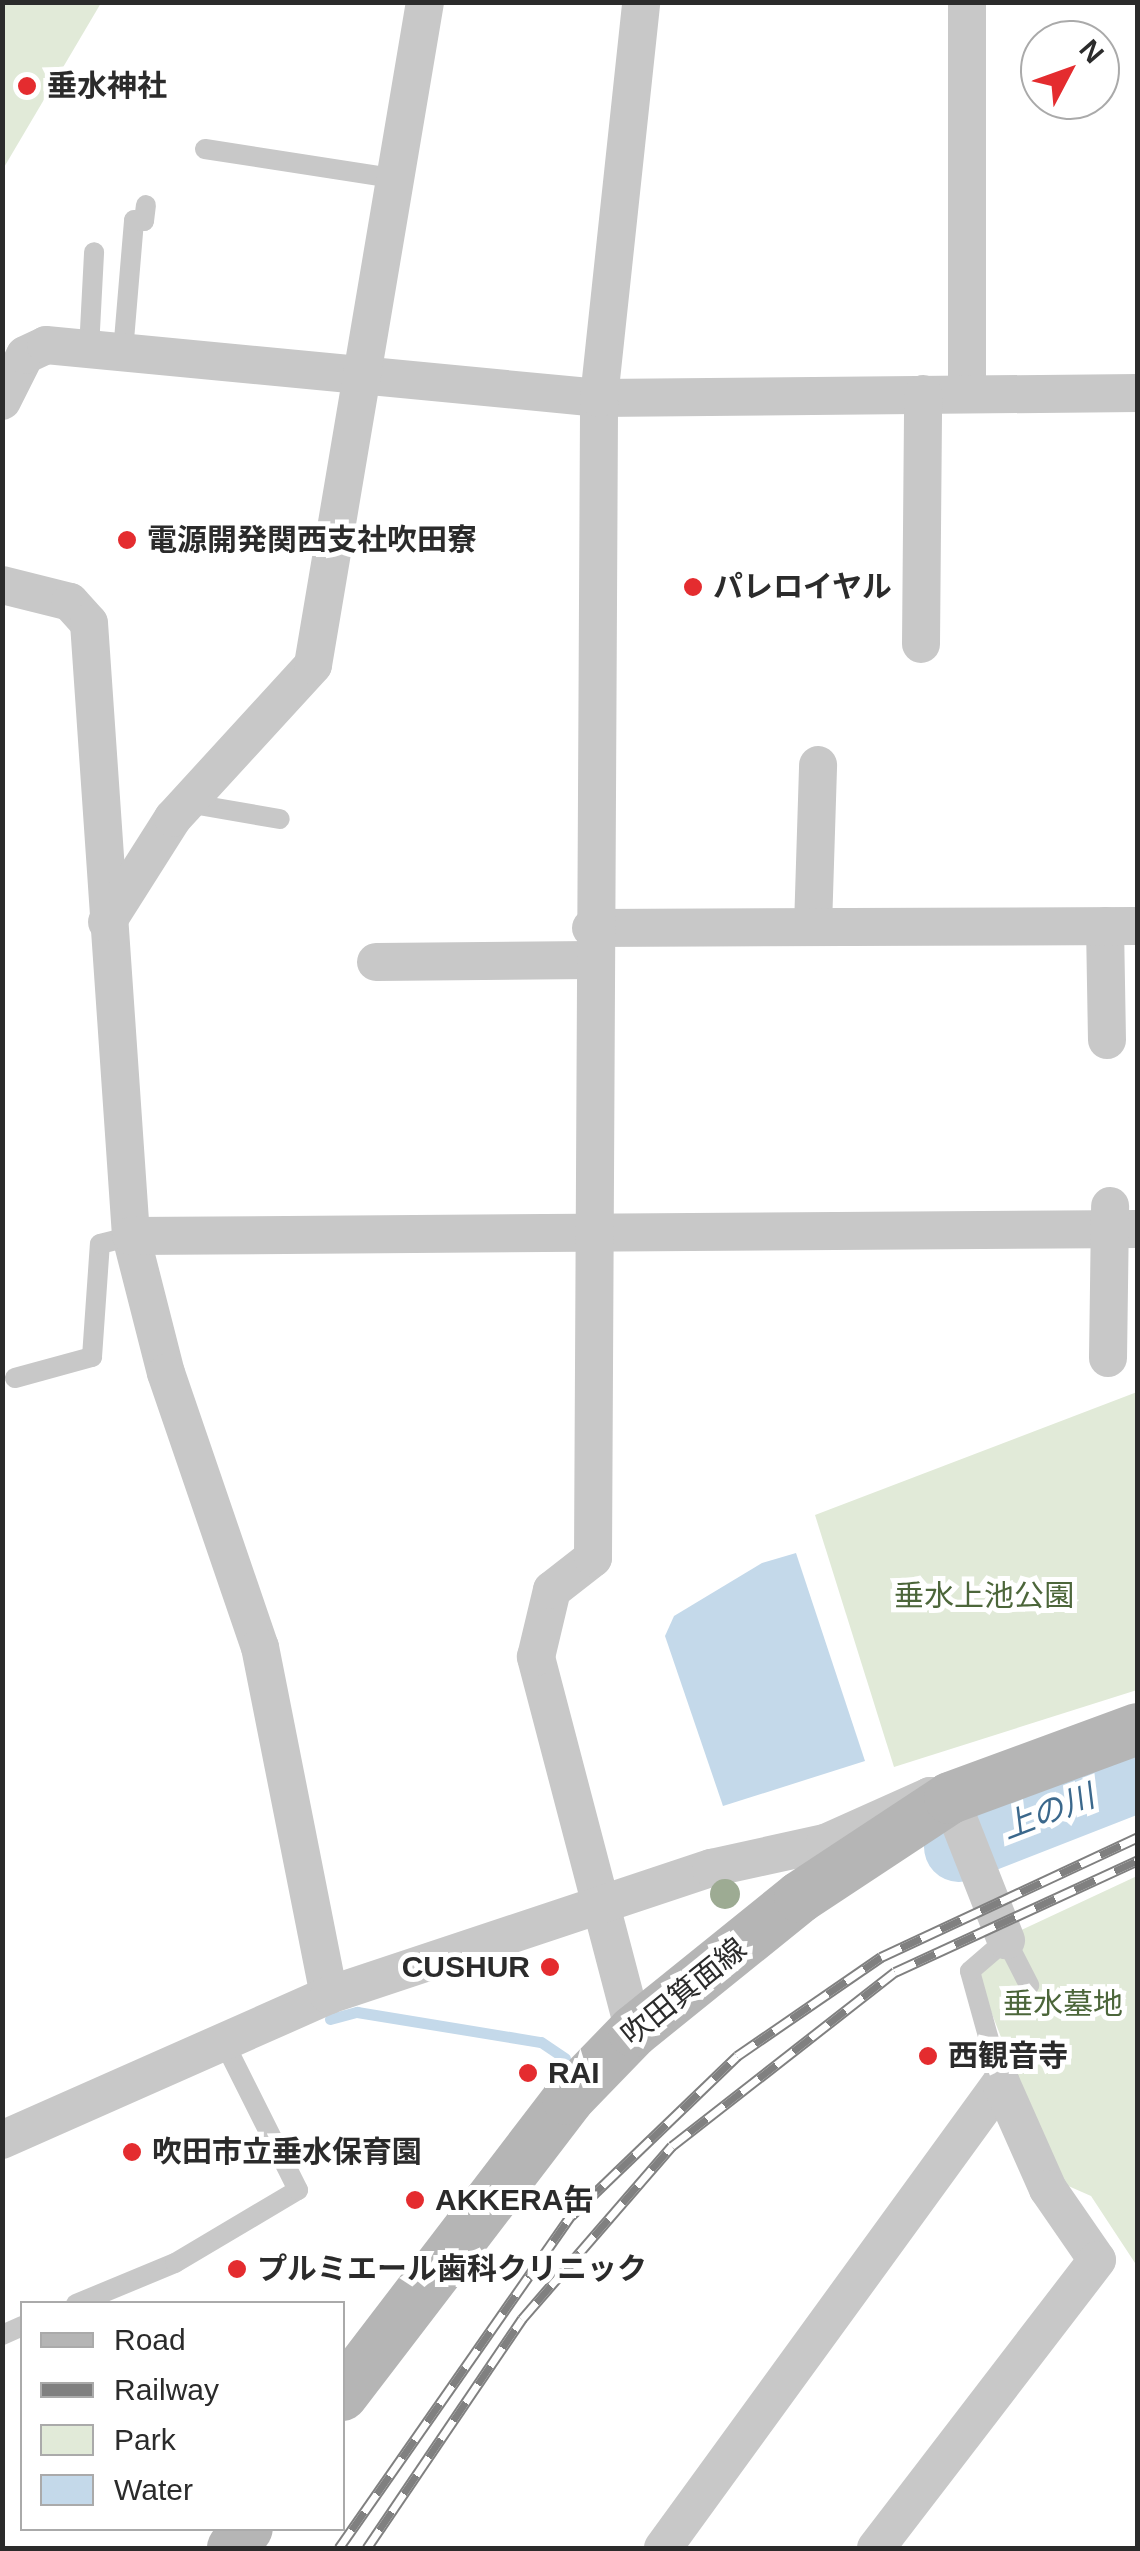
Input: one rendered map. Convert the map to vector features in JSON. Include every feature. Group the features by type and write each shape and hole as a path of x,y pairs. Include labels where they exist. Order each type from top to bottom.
{"main road":[{"name":"吹田箕面線","path":"345,2391 544,2128 634,2031 800,1898 955,1813 1138,1729"}],"street":[{"path":"107,922 187,803 313,665 358,375 425,2"},
{"path":"634,2031 536,1657 552,1590 593,1558 591,944 599,398 641,2"},
{"path":"967,2 968,393"},
{"path":"2,401 30,350 106,351 599,398 1138,392"},
{"path":"922,644 923,394"},
{"path":"2,585 70,602 89,623 132,1236 166,1373 260,1647 329,1995"},
{"path":"813,927 818,765"},
{"path":"376,962 813,927 1121,926 1108,1040"},
{"path":"132,1236 592,1234 1119,1221 1108,1358"},
{"path":"2,2140 329,1995 601,1902 825,1844 902,1806 955,1813 1006,1940"},
{"path":"663,2548 1001,2083"},
{"path":"876,2548 1098,2260 1048,2189 1001,2083"}],"lane":[{"path":"206,150 393,178"},
{"path":"106,351 134,220 144,221 146,205"},
{"path":"94,252 106,351"},
{"path":"187,803 280,820"},
{"path":"15,1378 92,1356 100,1244 132,1236"},
{"path":"1001,2083 970,1971 1006,1940 1028,1984"},
{"path":"83,2301 225,2237 298,2190 225,2044"}],"green space":[{"name":"垂水神社","path":"2,3 101,3 3,169"},
{"name":"垂水上池公園","path":"1137,1392 1137,1690 894,1767 815,1515"},
{"name":"垂水墓地","path":"1137,1876 1137,2266 1091,2196 1057,2181 976,1973 1015,1933"}],"water":[{"path":"796,1553 865,1761 723,1806 665,1636 674,1616 762,1563"}],"waterway":[{"name":"上の川","path":"959,1847 1138,1777"},
{"path":"330,2019 357,2012 541,2042 565,2058"}],"railway":[{"path":"339,2548 571,2216 737,2056 881,1957 1138,1837"},
{"path":"367,2548 522,2319 672,2146 895,1972 1138,1860"}],"place":[{"name":"垂水神社","path":"27,86"},
{"name":"電源開発関西支社吹田寮","path":"127,540"},
{"name":"パレロイヤル","path":"693,587"},
{"name":"CUSHUR","path":"550,1967"},
{"name":"西観音寺","path":"928,2056"},
{"name":"RAI","path":"528,2073"},
{"name":"吹田市立垂水保育園","path":"132,2152"},
{"name":"AKKERA缶","path":"415,2200"},
{"name":"プルミエール歯科クリニック","path":"237,2269"}]}
